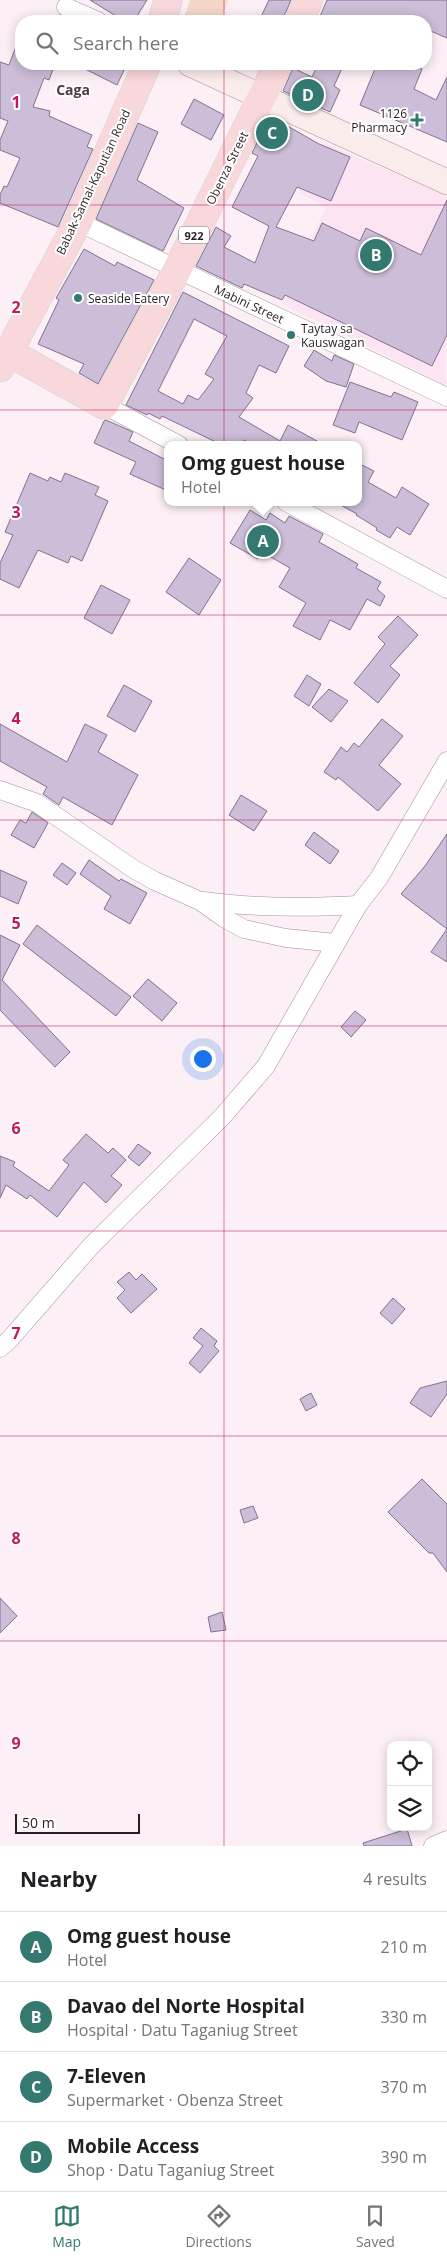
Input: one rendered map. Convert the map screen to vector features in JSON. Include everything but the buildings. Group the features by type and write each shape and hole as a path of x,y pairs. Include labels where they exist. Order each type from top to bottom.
{"main road":[{"path":"164,15 168,0"},
{"path":"301,15 309,0"},
{"name":"Babak-Samal-Kaputian Road","path":"104,404 4,360 78,222 144,70"},
{"path":"203,70 447,182"},
{"name":"Obenza Street","path":"104,404 176,270 275,70"}],"street":[{"path":"66,7 84,15"},
{"name":"Mabini Street","path":"78,222 447,397"},
{"path":"104,404 172,441"},
{"path":"293,506 447,589"},
{"path":"0,1348 10,1340 91,1246 222,1117 266,1066 358,905 379,878 447,761"},
{"path":"0,790 37,803 135,870 200,901 244,929 286,938 336,943"},
{"path":"200,901 237,906 323,907 358,905"},
{"path":"433,1846 447,1840"}],"shaded area":[{"path":"190,0 228,0 223,15 185,15"},
{"path":"322,142 447,196 446,385 282,304 326,207 299,193"}],"place":[{"name":"Mobile Access","path":"308,95"},
{"name":"1126 Pharmacy","path":"417,120"},
{"name":"7-Eleven","path":"272,133"},
{"name":"Davao del Norte Hospital","path":"376,255"},
{"name":"Seaside Eatery","path":"78,298"},
{"name":"Taytay sa Kauswagan","path":"291,335"},
{"name":"Omg guest house","path":"263,541"}],"district":[{"name":"Caga","path":"73,89"}]}
